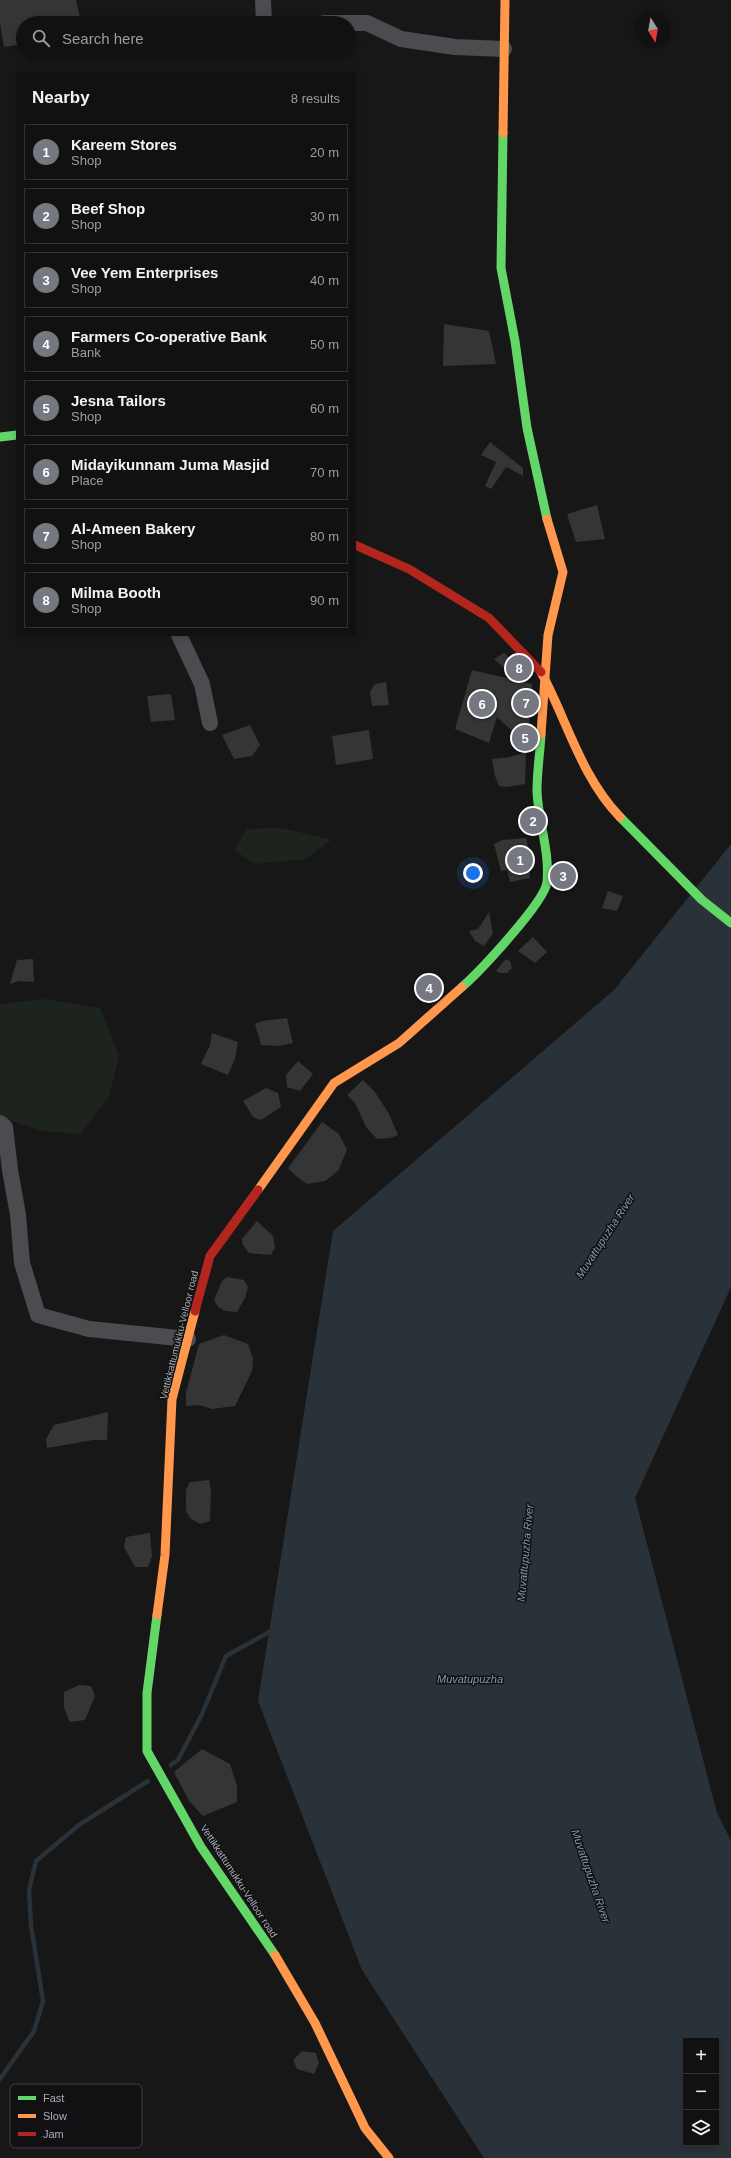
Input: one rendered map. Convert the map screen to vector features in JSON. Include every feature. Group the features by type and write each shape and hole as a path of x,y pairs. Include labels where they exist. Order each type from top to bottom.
{"street":[{"path":"263,0 264,16"},
{"name":"Vettikkattumukku-Velloor road","path":"389,2158 365,2128 315,2022 279,1962 201,1848 147,1751 146,1693 165,1555 172,1399 210,1256 334,1084 404,1038 476,976 532,910 547,883 545,841 537,792 548,634 563,572 544,510 530,443 515,341 501,268 505,0"},
{"path":"356,23 367,24 401,39 455,47 504,49"},
{"path":"0,437 16,435"},
{"path":"356,545 408,569 489,618 540,670 556,699 573,744 607,804 702,900 731,922"},
{"path":"179,636 202,684 210,723"},
{"path":"0,1123 5,1127 10,1170 18,1215 22,1262 38,1315 89,1329 188,1339"}],"shaded area":[{"path":"282,828 331,840 306,859 255,864 234,850 247,829"},
{"path":"44,999 100,1008 119,1056 109,1097 80,1134 41,1131 0,1117 0,1004"}],"water":[{"name":"Muvatupuzha","path":"731,844 731,1287 635,1498 717,1813 731,1841 731,2158 484,2158 362,1970 258,1701 333,1231 614,990"}],"building":[{"path":"0,0 76,0 79,16 16,16 16,45 4,47 0,23"},
{"path":"444,324 489,331 496,364 443,366"},
{"path":"490,442 523,468 523,476 506,467 491,489 485,486 496,462 481,455"},
{"path":"597,505 605,539 576,542 567,514"},
{"path":"504,653 521,668 513,676 494,659"},
{"path":"472,670 532,684 530,718 523,741 497,717 489,743 455,729"},
{"path":"386,682 389,705 372,706 370,692 375,684"},
{"path":"171,694 175,720 151,722 147,696"},
{"path":"250,725 260,745 252,756 234,759 222,735"},
{"path":"369,730 373,759 336,765 332,736"},
{"path":"526,752 525,784 507,787 499,786 495,776 492,759 510,757"},
{"path":"526,838 530,853 530,878 510,882 507,870 501,871 494,844 502,840"},
{"path":"608,891 623,896 617,911 602,908"},
{"path":"489,912 493,933 484,946 475,941 469,931 478,929"},
{"path":"533,937 547,952 535,963 518,951"},
{"path":"33,959 34,982 19,981 10,984 17,960"},
{"path":"506,959 510,961 512,968 507,973 500,973 496,971"},
{"path":"431,973 441,979 445,985 424,1003 414,991"},
{"path":"287,1018 293,1043 280,1046 261,1045 255,1024 262,1021"},
{"path":"212,1033 238,1042 235,1059 228,1075 201,1064 210,1045"},
{"path":"298,1061 313,1074 300,1091 287,1087 286,1075"},
{"path":"363,1080 375,1092 389,1114 398,1135 390,1138 377,1139 366,1127 355,1103 347,1095"},
{"path":"266,1088 278,1093 281,1107 261,1120 253,1117 243,1101"},
{"path":"322,1122 339,1134 347,1150 338,1171 325,1181 307,1184 288,1168"},
{"path":"257,1221 273,1236 275,1248 271,1255 249,1253 243,1245 242,1239"},
{"path":"227,1277 244,1280 248,1287 245,1298 237,1312 225,1311 218,1307 214,1300 222,1281"},
{"path":"224,1335 248,1344 253,1359 252,1371 235,1406 212,1409 199,1405 186,1406 186,1393 199,1344"},
{"path":"108,1412 107,1440 93,1440 47,1448 46,1439 54,1425"},
{"path":"209,1480 211,1491 210,1521 200,1524 190,1518 186,1511 186,1489 190,1482"},
{"path":"150,1533 152,1556 148,1567 135,1567 124,1547 126,1537"},
{"path":"79,1685 91,1686 95,1696 85,1720 70,1722 64,1708 64,1692"},
{"path":"202,1749 230,1764 237,1786 237,1802 203,1816 189,1801 174,1772"},
{"path":"302,2051 316,2053 319,2063 314,2074 297,2069 293,2060"}],"waterway":[{"path":"171,1765 178,1760 202,1714 226,1656 273,1630"},
{"path":"0,2079 34,2031 43,2001 31,1925 29,1890 36,1861 79,1825 148,1781"}],"traffic: fast":[{"path":"503,133 501,268 515,341 527,428 547,519"},
{"path":"0,437 16,435"},
{"path":"462,987 524,920 543,892 547,882 547,859 539,814 537,791 541,734"},
{"path":"620,817 702,900 731,923"},
{"path":"157,1615 147,1693 147,1751 201,1847 275,1955"}],"traffic: slow":[{"path":"503,133 505,0"},
{"path":"541,734 548,635 563,572 547,519"},
{"path":"541,672 585,766 606,801 620,817"},
{"path":"258,1190 334,1083 399,1043 462,987"},
{"path":"157,1615 165,1555 172,1399 195,1311"},
{"path":"275,1955 315,2023 365,2128 389,2158"}],"traffic: jam":[{"path":"356,545 409,569 489,618 541,672"},
{"path":"195,1311 210,1256 258,1190"}],"place":[{"name":"Milma Booth","path":"519,668"},
{"name":"Al-Ameen Bakery","path":"526,703"},
{"name":"Midayikunnam Juma Masjid","path":"482,704"},
{"name":"Jesna Tailors","path":"525,738"},
{"name":"Beef Shop","path":"533,821"},
{"name":"Kareem Stores","path":"520,860"},
{"name":"Vee Yem Enterprises","path":"563,876"},
{"name":"Farmers Co-operative Bank","path":"429,988"}],"water label":[{"name":"Muvattupuzha River","path":"605,1236"},
{"name":"Muvattupuzha River","path":"525,1553"},
{"name":"Muvattupuzha River","path":"591,1876"}]}
